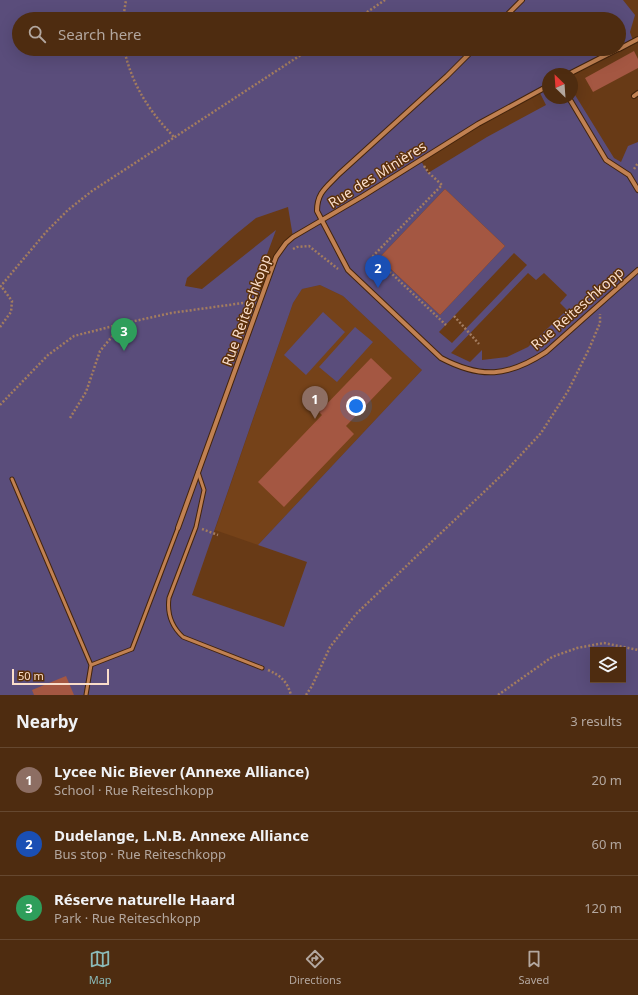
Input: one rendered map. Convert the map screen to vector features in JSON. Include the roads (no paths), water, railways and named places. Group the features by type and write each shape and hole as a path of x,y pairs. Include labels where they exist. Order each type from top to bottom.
{"street":[{"path":"510,12 522,0"},
{"path":"626,45 638,39"},
{"name":"Rue des Minières","path":"467,56 323,190 317,200 317,211 322,221 478,124 542,89"},
{"path":"578,70 605,56"},
{"path":"634,96 638,93"},
{"path":"573,104 606,160 629,175 638,190"},
{"name":"Rue Reiteschkopp","path":"178,528 276,257 286,243 322,221 348,270 441,358 456,366 475,372 500,372 513,369 530,362 546,352 638,270"}],"lane":[{"path":"198,472 204,490 196,527 168,605 172,622 176,630 183,637 262,668"},
{"path":"12,479 91,665 86,695"},
{"path":"91,665 132,648 178,528"}],"place":[{"name":"Dudelange, L.N.B. Annexe Alliance","path":"378,288"},
{"name":"Réserve naturelle Haard","path":"124,351"},
{"name":"Lycee Nic Biever (Annexe Alliance)","path":"315,419"}]}
